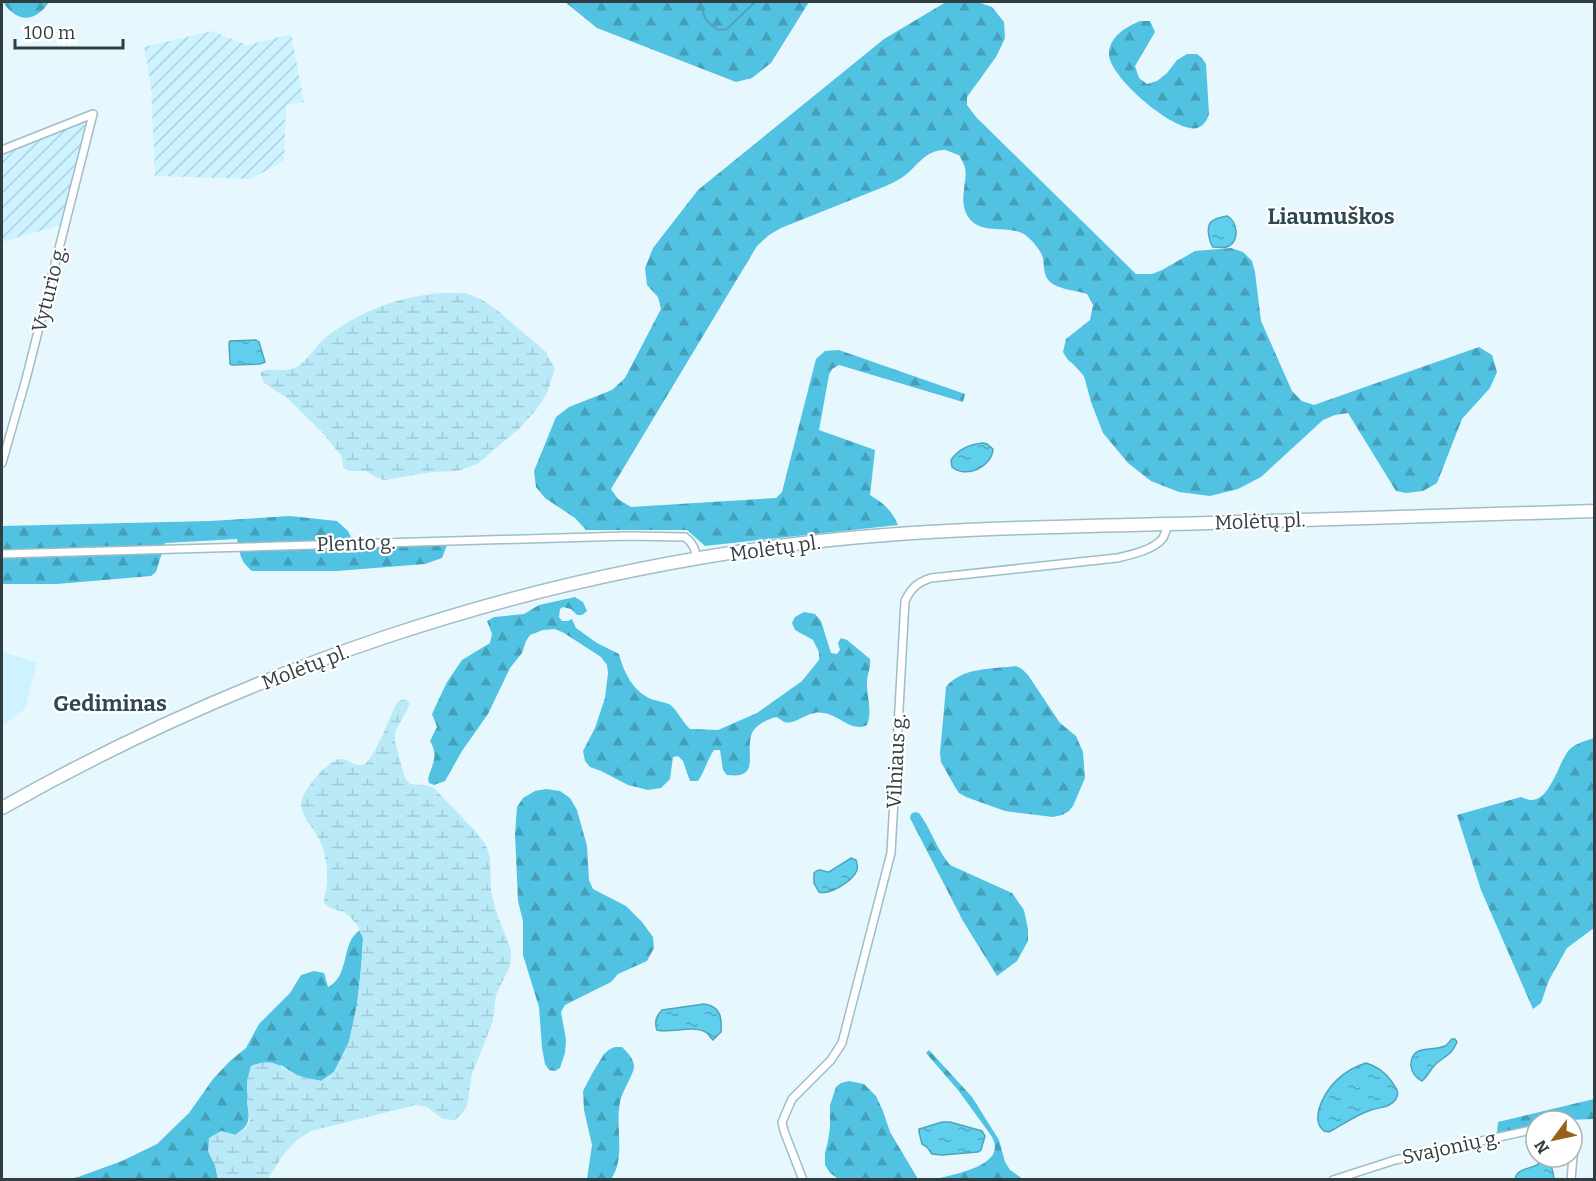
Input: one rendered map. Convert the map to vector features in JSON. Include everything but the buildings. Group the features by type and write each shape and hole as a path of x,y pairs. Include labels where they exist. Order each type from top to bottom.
{"highway":[{"name":"Molėtų pl.","path":"2,808 42,785 182,716 335,654 469,612 550,590 697,559 793,544 895,534 1025,527 1594,511"}],"street":[{"name":"Vyturio g.","path":"2,150 93,114 26,379 2,462"},
{"name":"Vilniaus g.","path":"803,1179 782,1122 792,1099 831,1060 842,1043 891,853 905,601 910,591 916,585 931,578 1117,558 1142,552 1163,538 1168,524"},
{"name":"Plento g.","path":"2,554 627,536 685,537 692,542 697,559"},
{"name":"Svajonių g.","path":"1333,1179 1395,1160 1524,1132"}],"shaded area":[{"path":"212,31 247,45 291,34 304,102 286,105 284,161 250,179 155,176 151,85 144,47"},
{"path":"80,121 86,127 60,225 2,242 2,153"},
{"path":"2,652 37,662 25,709 2,726"}],"green space":[{"path":"3,2 49,2 38,14 26,18 14,14"},
{"path":"565,2 809,2 771,63 752,78 736,82 597,28"},
{"path":"946,2 978,2 992,7 1004,22 1005,38 996,57 967,97 967,105 976,117 1136,274 1152,274 1195,251 1231,248 1243,252 1252,261 1261,321 1292,391 1302,401 1314,405 1479,347 1492,355 1497,372 1490,388 1462,419 1437,483 1423,491 1406,493 1396,491 1348,413 1323,420 1261,477 1238,489 1210,496 1179,492 1151,481 1128,463 1103,433 1084,376 1063,352 1066,339 1090,320 1093,305 1087,294 1062,288 1049,281 1045,275 1042,255 1024,234 1017,231 984,228 971,220 966,213 963,201 966,173 964,164 959,155 939,150 928,154 895,182 781,228 757,246 611,489 618,499 631,507 776,498 782,492 816,359 825,351 839,350 965,394 963,402 839,365 832,369 819,430 875,450 870,495 887,507 898,525 705,546 687,530 586,530 575,518 545,498 536,487 534,471 556,417 569,407 612,390 625,378 661,309 658,297 647,285 645,268 653,248 698,190 884,39"},
{"path":"1140,21 1150,21 1155,32 1135,66 1139,78 1147,84 1157,81 1177,60 1187,54 1197,54 1206,64 1209,114 1199,127 1187,127 1159,113 1130,88 1111,63 1109,53 1112,42 1124,29"},
{"path":"465,293 481,299 546,352 555,369 547,393 520,428 477,464 457,471 432,472 384,480 366,471 348,471 343,467 342,457 322,432 287,398 264,383 260,373 296,367 325,338 351,320 381,306 412,297"},
{"path":"290,516 337,521 348,531 356,548 447,545 442,558 425,564 337,571 252,571 243,560 237,539 165,543 156,572 151,576 57,584 2,584 2,526 210,521"},
{"path":"575,597 583,602 587,611 582,615 577,615 571,609 563,607 560,609 559,617 562,621 572,619 576,628 597,643 619,654 634,686 645,696 669,704 690,729 718,730 757,713 802,681 819,660 819,652 813,640 795,630 792,623 795,617 804,612 815,614 821,621 831,653 837,654 840,650 838,643 841,638 847,640 870,659 867,680 869,719 867,725 851,726 824,713 811,714 788,723 776,717 761,724 753,732 750,744 750,764 744,773 727,775 723,770 720,750 714,750 698,781 690,781 683,761 678,756 673,757 670,779 661,788 648,790 628,785 590,767 585,761 583,751 595,728 605,698 607,665 601,657 564,633 555,629 543,630 530,635 526,641 522,653 510,668 488,714 462,751 445,781 434,785 429,783 434,756 430,741 437,727 432,714 447,682 462,660 490,643 492,634 487,621 494,617 524,614 539,605"},
{"path":"1016,666 1028,675 1060,723 1076,736 1083,752 1085,778 1073,806 1062,815 1053,817 1005,811 966,797 959,793 941,762 946,687 953,680 969,672"},
{"path":"404,699 410,704 395,732 395,742 405,778 410,784 434,788 486,845 490,858 491,890 495,908 511,950 510,966 496,995 493,1021 472,1074 467,1106 455,1120 443,1119 427,1107 416,1105 311,1131 297,1140 283,1155 268,1179 218,1179 215,1165 208,1151 209,1138 221,1131 236,1135 244,1130 250,1121 247,1080 251,1066 258,1063 270,1063 300,1076 321,1081 334,1072 349,1042 357,1005 363,938 350,917 324,903 327,879 324,852 321,842 303,814 301,803 316,777 334,761 342,759 362,765 369,760 395,706"},
{"path":"1594,738 1594,928 1567,948 1549,980 1541,1003 1533,1009 1481,890 1457,815 1521,797 1530,800 1537,799 1543,795 1553,781 1569,750"},
{"path":"546,789 560,791 570,798 577,810 587,846 589,880 593,889 626,906 653,937 654,948 647,961 618,974 611,982 565,1005 561,1012 566,1040 565,1053 560,1068 555,1071 549,1070 545,1064 539,1007 523,955 523,921 518,901 515,834 517,807 523,798 535,791"},
{"path":"915,812 919,813 923,819 950,865 1012,893 1024,910 1028,941 1017,961 997,976 963,921 910,818"},
{"path":"360,930 363,938 357,1005 349,1042 334,1072 321,1081 298,1076 281,1065 247,1101 249,1117 244,1128 235,1135 221,1131 208,1151 215,1165 218,1179 65,1180 122,1161 157,1144 189,1113 213,1079 246,1048 259,1024 290,993 301,975 314,971 324,973 328,987 335,982 340,975 350,943"},
{"path":"615,1047 622,1047 634,1064 632,1075 620,1102 618,1162 611,1179 587,1179 592,1145 584,1110 583,1091 604,1054"},
{"path":"929,1050 972,1097 999,1140 1005,1162 1010,1170 1023,1179 936,1179 967,1171 988,1161 994,1153 995,1145 990,1134 958,1090 926,1053"},
{"path":"849,1081 864,1084 876,1096 890,1132 918,1179 849,1179 837,1178 830,1173 825,1165 825,1153 830,1127 830,1105 836,1087"},
{"path":"1594,1099 1594,1119 1584,1119 1584,1109 1552,1109"},
{"path":"1524,1116 1524,1127 1497,1133 1498,1122"}],"water":[{"path":"1227,216 1235,226 1235,239 1227,247 1213,247 1210,241 1209,224"},
{"path":"256,340 259,342 265,362 230,364 230,341"},
{"path":"983,443 993,449 992,455 983,466 964,472 952,467 951,460 957,453 969,446"},
{"path":"851,858 856,860 855,874 835,889 819,892 814,883 814,873 820,870 829,872"},
{"path":"704,1004 714,1007 721,1018 721,1032 713,1040 702,1030 657,1030 656,1019 662,1010"},
{"path":"1452,1039 1457,1042 1451,1052 1435,1065 1422,1081 1413,1073 1411,1066 1414,1054 1418,1051 1440,1048"},
{"path":"1366,1063 1384,1072 1389,1078 1397,1090 1396,1099 1388,1106 1365,1112 1329,1132 1324,1131 1319,1124 1318,1115 1326,1094 1343,1075"},
{"path":"942,1122 982,1131 985,1136 981,1150 942,1155 932,1154 922,1144 919,1129"},
{"path":"1552,1169 1554,1179 1515,1179 1520,1171"}],"waterway":[{"path":"699,2 705,18 718,30 727,29 755,2"}],"district":[{"name":"Liaumuškos","path":"1331,216"},
{"name":"Gediminas","path":"110,703"}]}
